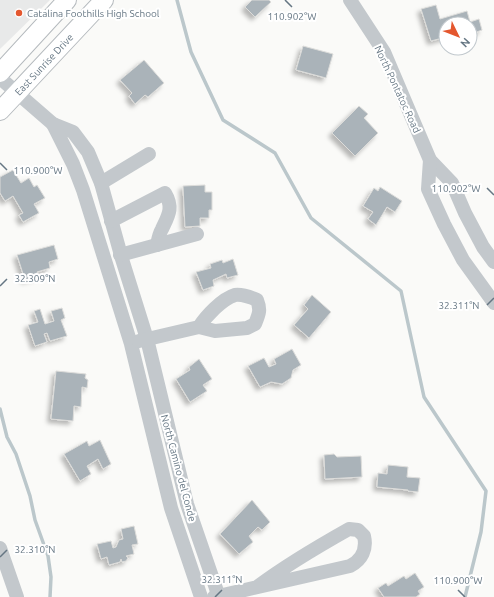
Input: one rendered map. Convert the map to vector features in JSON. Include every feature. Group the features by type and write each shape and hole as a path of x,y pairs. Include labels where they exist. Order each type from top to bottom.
{"main road":[{"path":"0,73 67,0"},
{"name":"East Sunrise Drive","path":"0,111 104,0"}],"street":[{"name":"North Pontatoc Road","path":"350,0 384,52 430,160 452,183 465,213 483,247 494,262"},
{"name":"North Camino del Conde","path":"0,78 53,124 73,132 88,152 101,183 120,255 147,339 187,504 217,597 350,566 358,562 362,556 364,536 358,530 349,529 277,572 257,587"},
{"name":"North Camino del Conde","path":"53,124 73,164 83,190 131,344 171,508 201,597"},
{"path":"101,183 149,154"},
{"name":"North Pontatoc Road","path":"430,160 428,189 463,260 494,303"},
{"path":"112,221 165,193 169,200 170,211 161,231 157,245"},
{"path":"120,255 197,234"},
{"path":"131,344 199,327"},
{"path":"0,548 17,597"}],"shaded area":[{"name":"Catalina Foothills High School","path":"0,0 50,0 0,49"}],"building":[{"path":"252,0 269,0 271,2 255,17 245,7"},
{"path":"436,5 439,16 438,39 431,41 421,9"},
{"path":"467,11 468,16 450,16"},
{"path":"479,19 482,30 478,32"},
{"path":"303,46 333,54 326,78 296,70"},
{"path":"144,60 164,83 148,97 145,95 135,104 129,96 132,93 120,80"},
{"path":"359,106 368,114 364,118 378,133 355,156 332,133"},
{"path":"13,170 21,183 29,178 34,187 37,185 45,198 34,204 39,213 23,222 19,215 23,213 13,196 5,201 0,193 0,177"},
{"path":"205,185 205,192 212,192 212,210 209,210 209,218 200,218 200,226 185,227 183,186"},
{"path":"380,187 402,201 395,212 387,207 376,225 368,219 373,212 363,206 374,188 378,191"},
{"path":"54,245 58,259 49,262 50,268 37,272 38,276 25,280 17,255"},
{"path":"233,259 238,275 227,278 226,274 213,280 214,286 203,290 196,272 211,268 210,264 222,260 223,263"},
{"path":"312,295 331,312 309,338 294,325 308,309 304,305"},
{"path":"62,308 65,318 61,320 67,336 50,341 47,333 44,334 47,342 35,346 28,325 38,322 34,311 40,309 45,324 54,321 51,311"},
{"path":"292,349 301,365 293,370 291,378 282,384 271,382 260,387 248,366 264,358 269,367 276,364 274,359"},
{"path":"199,359 212,379 203,385 207,391 190,402 176,379 190,370 189,367"},
{"path":"56,371 86,374 85,378 88,380 87,388 82,387 81,407 74,406 73,421 51,419"},
{"path":"100,440 111,464 103,469 98,459 87,466 91,474 80,481 64,454 87,441 89,446"},
{"path":"334,454 337,457 361,456 362,477 325,479 324,455"},
{"path":"388,465 408,467 407,477 420,478 418,492 377,487 378,473 387,474"},
{"path":"252,500 270,522 262,530 258,527 249,536 253,542 239,554 220,534"},
{"path":"134,526 138,544 132,545 134,554 126,556 128,558 126,561 122,562 121,559 120,562 109,565 107,557 101,559 97,544 111,541 113,548 116,547 119,540 123,539 121,529"},
{"path":"415,573 424,587 418,591 420,594 416,597 384,597 378,588 386,583 388,586 404,576 406,579"}],"waterway":[{"path":"177,0 191,52 223,120 275,153 311,218 401,291 424,397 486,491 481,532 465,597"},
{"path":"0,409 7,437 16,454 30,496 35,520 48,556 51,577 50,597"}],"place":[{"name":"Catalina Foothills High School","path":"19,13"}]}
